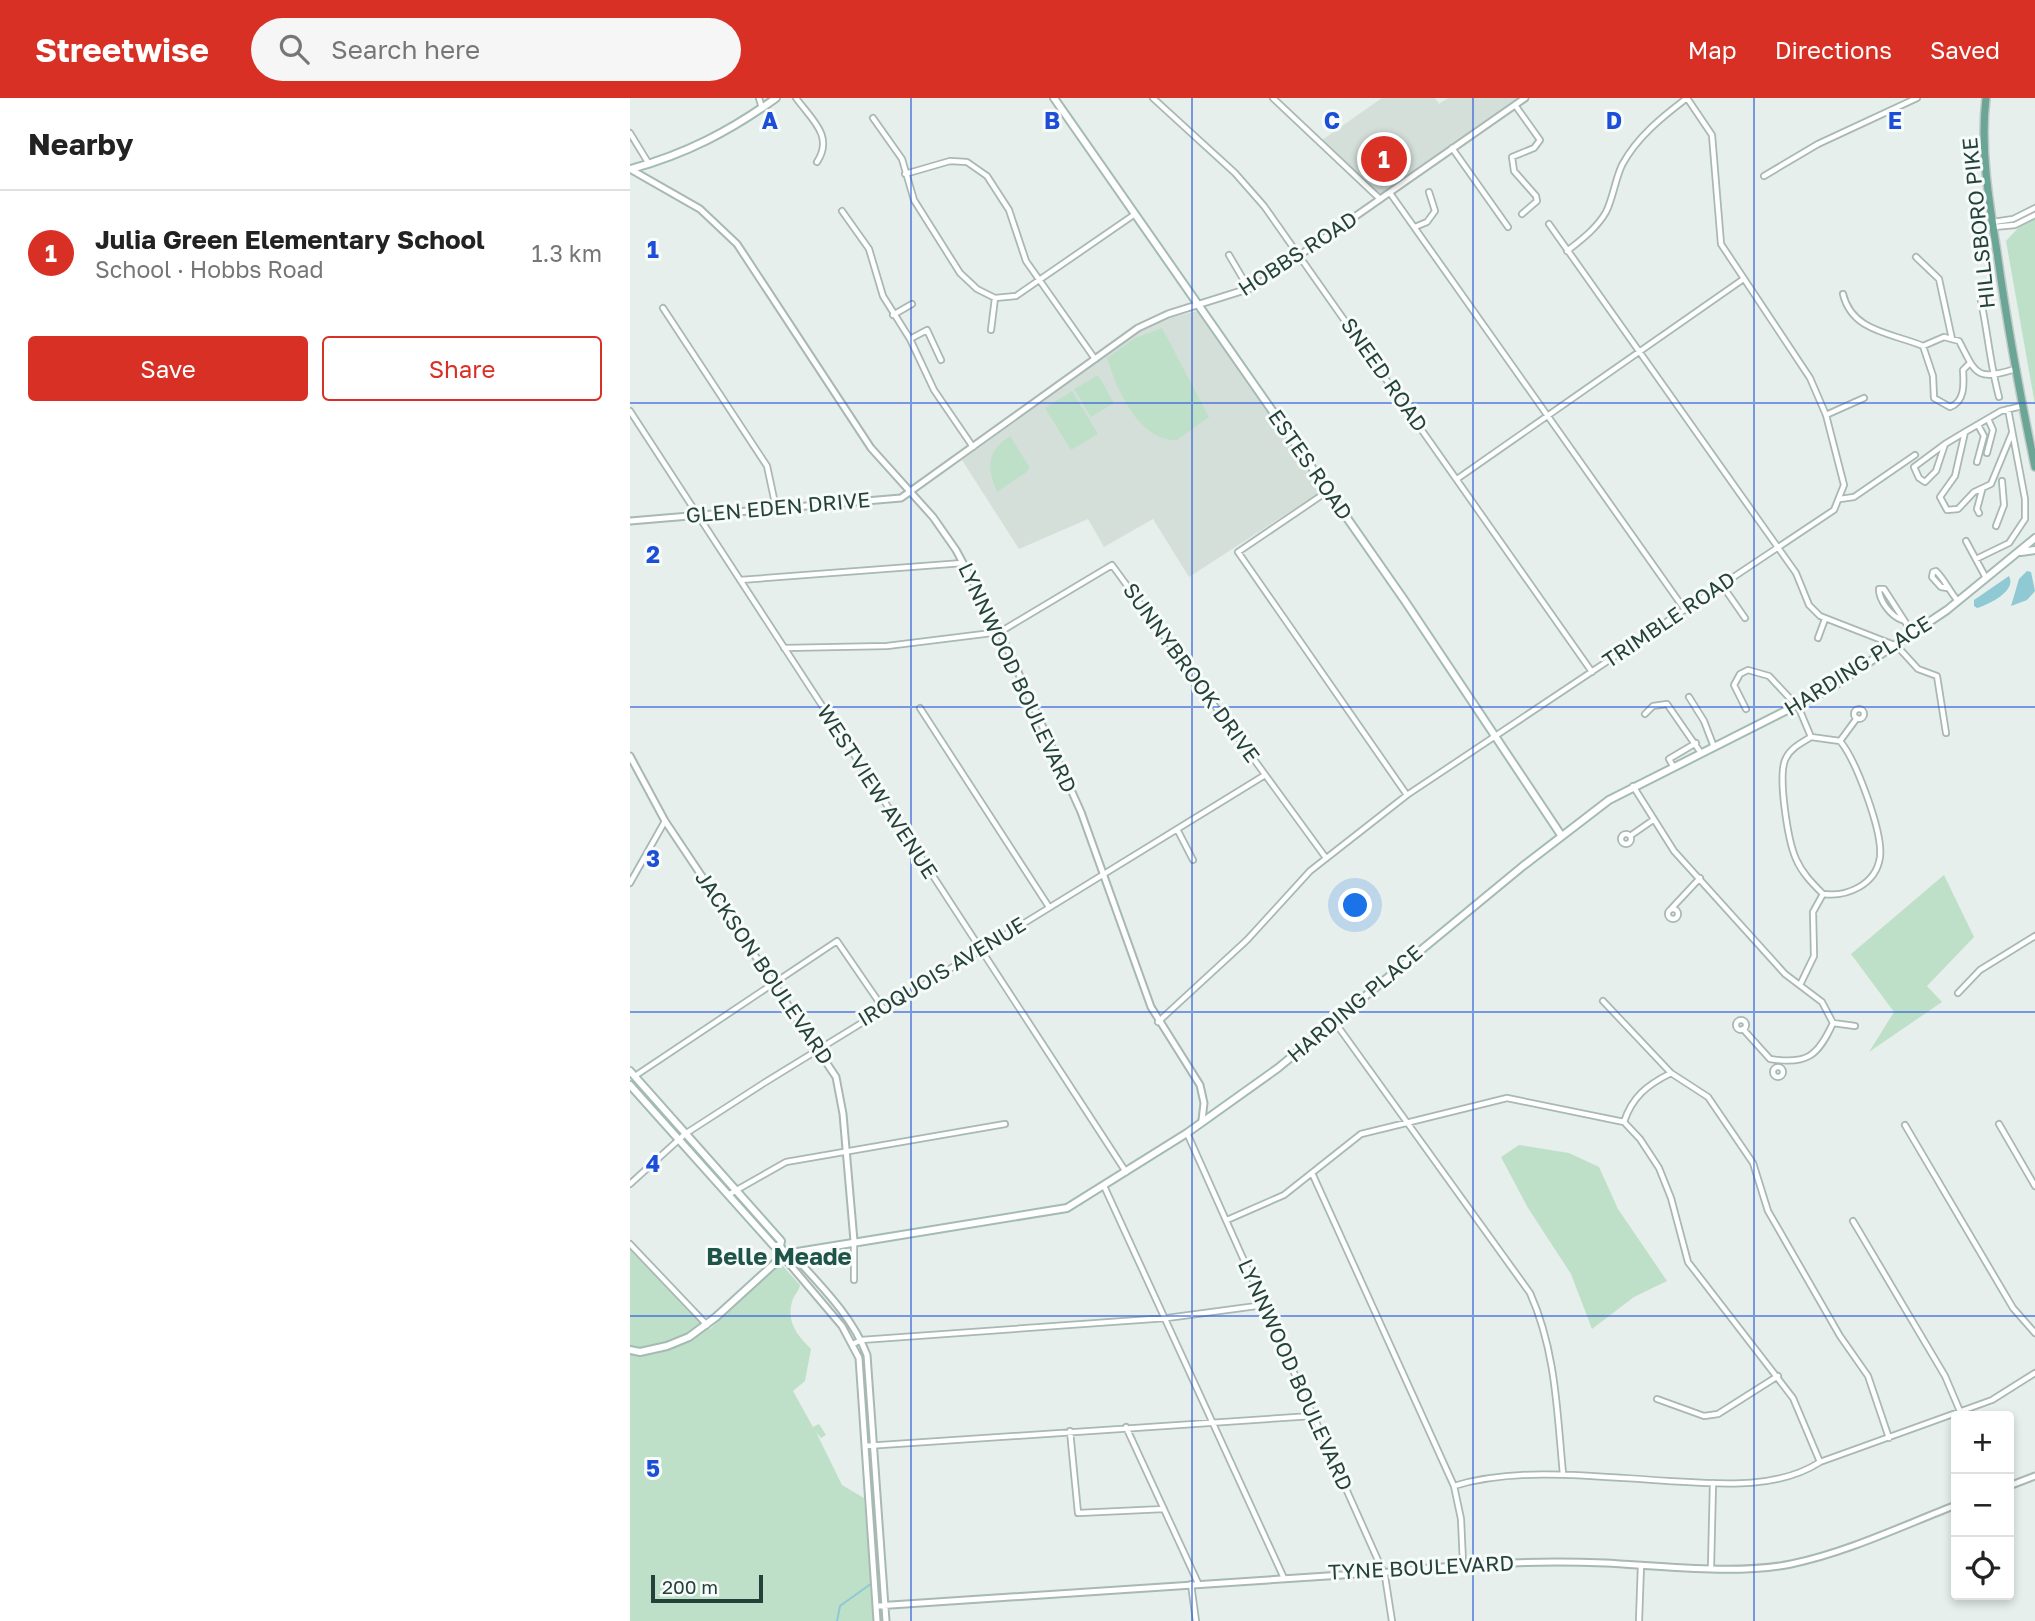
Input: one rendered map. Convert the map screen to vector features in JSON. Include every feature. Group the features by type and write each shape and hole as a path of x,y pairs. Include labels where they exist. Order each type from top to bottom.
{"main road":[{"path":"631,169 697,148 776,98"},
{"name":"ESTES ROAD","path":"1054,98 1329,490 1561,835"},
{"name":"HILLSBORO PIKE","path":"1986,98 1986,168 1993,224 2015,369 2035,467"},
{"path":"2027,545 2035,531"},
{"name":"HARDING PLACE","path":"785,1254 1067,1208 1187,1133 1278,1068 1561,835 1633,786 1798,707 1896,646 1958,601 2035,538"},
{"path":"2016,554 2035,550"},
{"path":"630,1350 667,1346 707,1325 785,1254 780,1246 781,1241 631,1078"},
{"path":"631,1078 678,1140 774,1246 780,1246"}],"street":[{"path":"759,98 762,108"},
{"path":"796,98 825,141 824,150 817,162"},
{"name":"SNEED ROAD","path":"1153,98 1245,183 1300,256 1592,672"},
{"path":"1273,98 1380,200"},
{"name":"HOBBS ROAD","path":"922,484 1152,320 1250,290 1525,98"},
{"path":"1567,251 1590,233 1606,212 1623,164 1635,145 1652,126 1687,98 1712,135 1721,244 1742,280 1810,378 1826,415 1844,485 1840,499"},
{"path":"1763,176 1818,144 1917,98"},
{"path":"1515,105 1539,140 1534,148 1513,157 1514,171 1536,196 1536,201 1522,214"},
{"path":"873,118 902,159 914,200 960,274 977,289 995,298 1016,296 1135,214"},
{"path":"630,133 649,164"},
{"path":"1452,148 1508,227"},
{"path":"905,174 950,161 967,162 987,176 1009,210 1026,261 1095,359"},
{"name":"LYNNWOOD BOULEVARD","path":"631,169 700,209 737,244 872,448 934,519 963,563 1000,632 1081,813 1158,1022 1200,1085 1204,1103 1202,1120"},
{"path":"1390,192 1685,610"},
{"path":"1415,227 1427,222 1435,211 1429,192"},
{"path":"1993,224 2013,219 2035,208"},
{"path":"842,211 869,249 883,296 910,339 934,390 973,447"},
{"path":"1993,224 2015,225 2035,215"},
{"path":"1549,224 1796,573 1809,605 1825,619 1896,646 1918,669 1937,676 1941,684 1946,733"},
{"path":"1229,255 1250,290"},
{"path":"1916,257 1939,279 1952,340"},
{"path":"1457,479 1742,280"},
{"path":"1843,295 1848,309 1866,328 1923,346 1941,337 1959,341 1969,364 1980,375 1994,376 2015,369"},
{"path":"990,330 995,298"},
{"path":"1981,301 1999,397"},
{"path":"893,315 912,304"},
{"path":"663,308 767,466 776,508"},
{"path":"910,339 927,330 941,360"},
{"path":"1923,346 1933,376 1934,398 1942,404 1950,407 1959,400 1963,389 1963,370 1969,364"},
{"path":"1826,415 1864,398"},
{"path":"1945,444 1936,471 1925,482 1919,478 1914,467 1945,444 1988,418 2022,406"},
{"path":"1976,559 2008,543 2025,519 2025,499 2008,409"},
{"name":"WESTVIEW AVENUE","path":"630,411 695,515 1126,1172"},
{"path":"1987,453 1993,430 1988,418"},
{"path":"1977,462 1984,436 1978,425"},
{"path":"1965,432 1955,476 1940,497 1941,502 1947,510 1958,509 1974,492 1983,490"},
{"path":"1979,513 1977,509 1983,490 1996,476 2012,433"},
{"name":"TRIMBLE ROAD","path":"1158,1022 1247,940 1283,899 1326,858 1407,795 1834,510 1840,499 1854,497 1915,455"},
{"path":"1996,526 2004,505 2002,481"},
{"name":"GLEN EDEN DRIVE","path":"630,521 901,498 922,484"},
{"path":"1329,490 1238,552 1407,795"},
{"path":"1966,541 1986,578"},
{"path":"740,580 963,563"},
{"name":"SUNNYBROOK DRIVE","path":"784,648 887,646 1000,632 1112,565 1326,858"},
{"path":"1722,585 1745,618"},
{"path":"1947,588 1958,601"},
{"path":"1902,620 1895,618 1881,599 1879,589 1884,589 1913,634"},
{"path":"1818,638 1825,619"},
{"path":"1746,709 1734,685 1740,674 1748,670 1769,676 1785,690 1798,707 1811,737"},
{"path":"1689,697 1714,747"},
{"path":"1645,714 1653,706 1667,704 1701,753"},
{"path":"920,708 1049,907"},
{"path":"1840,741 1857,718"},
{"path":"1811,737 1840,741 1851,754 1879,838 1880,859 1871,878 1850,893 1822,894 1807,879 1795,858 1781,781 1785,759 1795,747 1811,737"},
{"path":"1673,766 1669,759 1696,743"},
{"name":"JACKSON BOULEVARD","path":"630,756 665,821 819,1048 840,1090 854,1241 854,1280"},
{"name":"IROQUOIS AVENUE","path":"630,1184 685,1134 883,1008 1265,775"},
{"path":"1633,786 1674,851 1785,974 1822,1002 1833,1023"},
{"path":"1630,836 1653,820"},
{"path":"630,883 665,821"},
{"path":"1177,829 1193,860"},
{"path":"1671,909 1700,878"},
{"path":"1800,985 1814,956 1813,912 1822,894"},
{"path":"1958,993 1980,970 2035,936"},
{"path":"631,1078 837,941 883,1008"},
{"path":"1603,1000 1671,1073 1708,1097 1753,1163 1766,1208 1833,1325 1868,1376 1889,1438"},
{"path":"1334,1020 1530,1293 1544,1325 1554,1371 1563,1474"},
{"path":"1833,1023 1855,1026"},
{"path":"1744,1029 1762,1053 1770,1059 1780,1061 1806,1059 1822,1047 1833,1023"},
{"path":"1779,1067 1780,1061"},
{"path":"1623,1122 1630,1102 1651,1083 1671,1073"},
{"path":"1227,1220 1284,1195 1362,1134 1507,1098 1623,1122 1640,1139 1658,1168 1671,1198 1688,1262 1793,1398 1820,1462"},
{"path":"728,1195 786,1163 845,1150 1005,1124"},
{"path":"1999,1124 2035,1186"},
{"path":"1905,1125 2013,1308 2035,1333"},
{"name":"LYNNWOOD BOULEVARD","path":"1187,1133 1381,1570 1392,1621"},
{"path":"1312,1173 1454,1486 1461,1519 1464,1563"},
{"path":"1104,1185 1283,1576"},
{"path":"1853,1221 1945,1376 1959,1411"},
{"path":"630,1244 707,1325"},
{"path":"877,1621 862,1378 853,1344 837,1319 786,1260 785,1254 793,1255 841,1309 862,1340 870,1370 886,1621"},
{"path":"853,1344 862,1340 1167,1318 1264,1305"},
{"path":"1969,1411 2035,1373"},
{"path":"1657,1399 1704,1416 1718,1414 1778,1376"},
{"path":"866,1446 1312,1416"},
{"path":"1454,1486 1472,1480 1563,1474 1713,1483 1771,1479 1951,1418"},
{"path":"1126,1427 1194,1583 1196,1621"},
{"path":"1070,1431 1078,1513 1164,1509"},
{"path":"2014,1484 2035,1476"},
{"path":"1711,1567 1713,1483"},
{"name":"TYNE BOULEVARD","path":"876,1606 1464,1563 1549,1562 1711,1567 1789,1564 1836,1551 1951,1508"},
{"path":"1639,1621 1641,1565"}],"shaded area":[{"path":"1382,98 1435,98 1439,104 1448,98 1518,98 1381,195 1322,140"},
{"path":"1197,311 1322,491 1189,577 1153,519 1104,547 1088,519 1019,549 962,460 1139,332 1162,320"}],"green space":[{"path":"2035,219 2035,405 2006,241 2019,227"},
{"path":"1162,328 1209,417 1177,440 1163,438 1141,423 1123,398 1107,358 1135,338"},
{"path":"1098,375 1114,403 1091,417 1074,389"},
{"path":"1072,391 1098,434 1071,450 1045,408"},
{"path":"1010,436 1029,466 1028,471 997,492 991,476 991,461 996,448"},
{"path":"1944,875 1974,937 1927,986 1942,1002 1869,1052 1894,1012 1851,954"},
{"path":"1519,1145 1569,1153 1599,1167 1618,1209 1667,1281 1634,1297 1592,1329 1571,1274 1528,1208 1501,1157"},
{"name":"Belle Meade","path":"630,1247 685,1298 710,1329 781,1264 800,1285 791,1307 791,1321 811,1349 805,1381 793,1391 813,1427 819,1424 826,1435 821,1438 816,1432 842,1485 864,1498 874,1621 630,1621"}],"water":[{"path":"2027,571 2031,572 2035,591 2027,600 2011,606 2019,579"},
{"path":"2009,576 2006,592 1982,606 1974,606 1974,600"}],"waterway":[{"path":"837,1621 840,1606 872,1583"}],"place":[{"name":"Julia Green Elementary School","path":"1384,159"}],"district":[{"name":"Belle Meade","path":"779,1257"}]}
